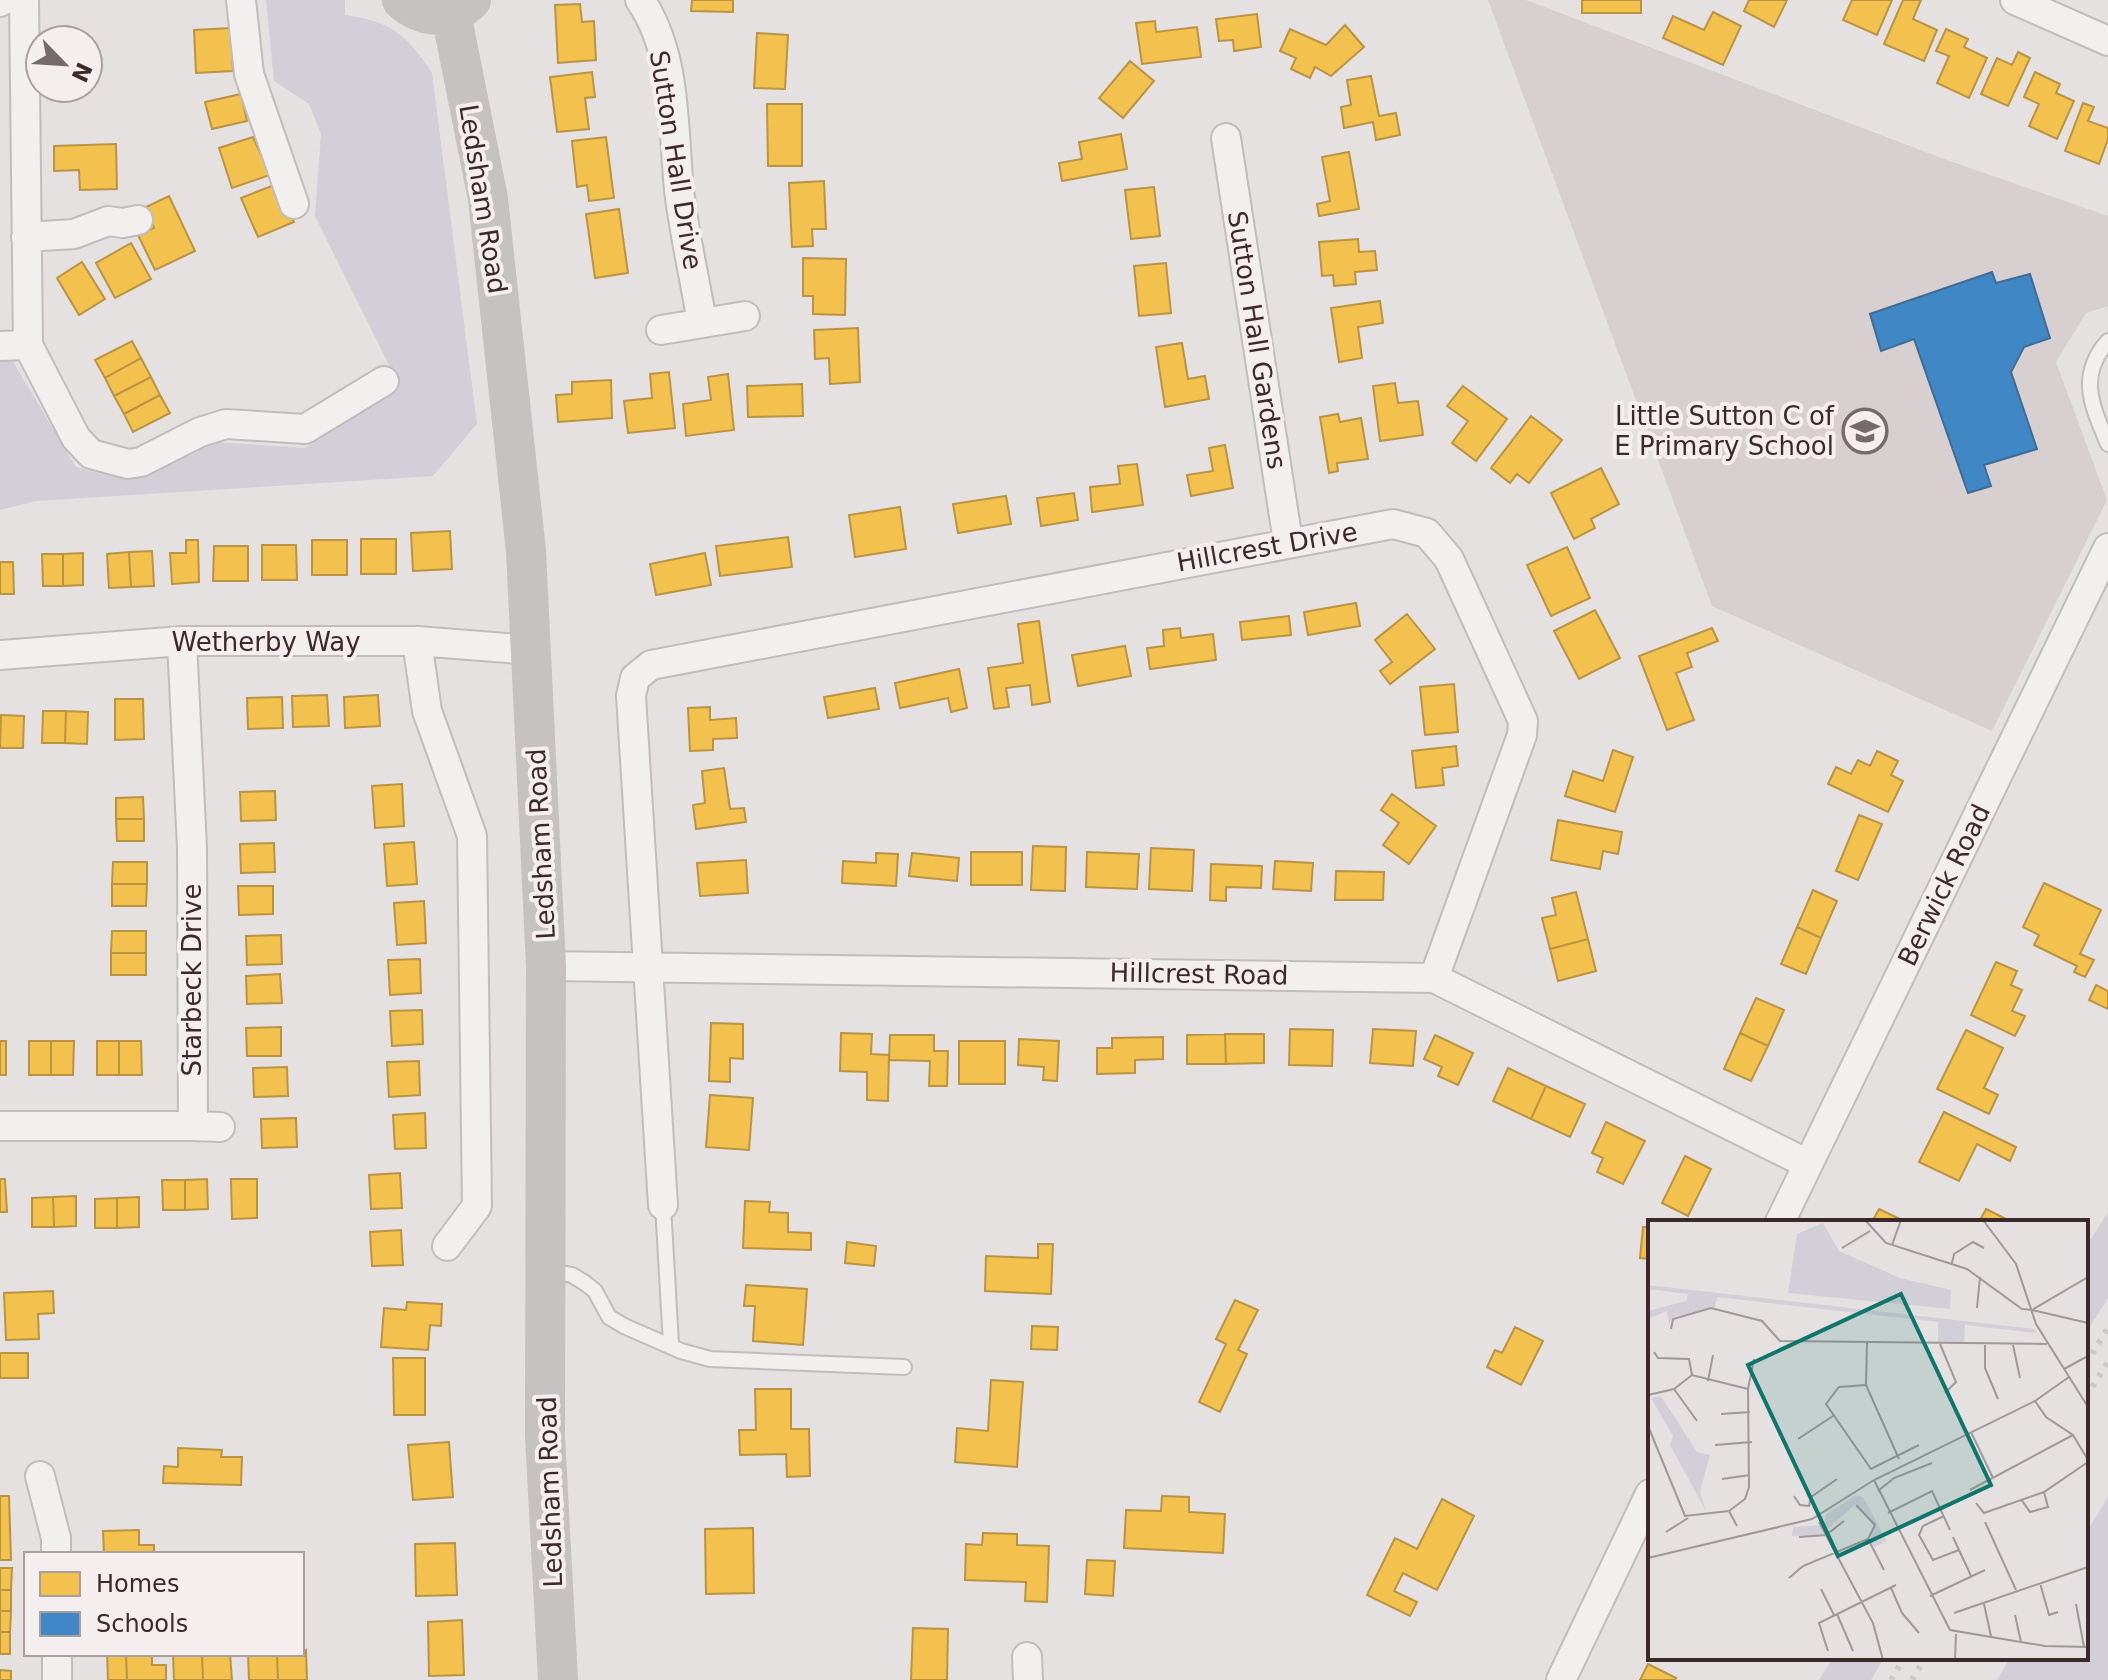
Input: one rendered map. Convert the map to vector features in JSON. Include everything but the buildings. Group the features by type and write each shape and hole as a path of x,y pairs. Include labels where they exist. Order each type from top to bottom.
{"main road":[{"path":"402,0 422,13 461,7"},
{"name":"Ledsham Road","path":"461,7 488,199 526,551 532,650 546,966 545,1436 558,1680"}],"street":[{"path":"24,0 26,237 14,345 76,438 91,454 128,464 141,462 200,432 226,424 305,429 384,381"},
{"path":"241,0 249,74 294,204"},
{"name":"Sutton Hall Drive","path":"640,0 649,12 666,68 680,193 702,323"},
{"path":"2015,0 2108,41"},
{"name":"Sutton Hall Gardens","path":"1226,138 1288,542"},
{"path":"26,237 74,234 108,221 123,223 138,220"},
{"path":"661,330 745,316"},
{"name":"Hillcrest Drive","path":"650,965 631,696 635,678 651,665 1393,524 1427,533 1449,559 1518,705 1522,735 1434,978"},
{"name":"Berwick Road","path":"1781,1220 2108,548"},
{"name":"Wetherby Way","path":"0,655 182,641 417,641 532,650"},
{"name":"Starbeck Drive","path":"0,1126 206,1126 182,641"},
{"path":"417,641 427,711 472,836 477,1206 447,1246"},
{"path":"650,965 663,1205"},
{"name":"Hillcrest Road","path":"546,966 650,965 1434,978 1808,1164"},
{"path":"40,1476 56,1538 56,1552"},
{"path":"1561,1680 1648,1498"},
{"path":"57,1656 57,1680"}],"lane":[{"path":"2108,341 2088,377 2108,444"},
{"path":"663,1205 671,1344"},
{"path":"546,1270 572,1275 595,1291 609,1317 681,1351 710,1359 904,1367"}],"shaded area":[{"path":"266,0 345,0 345,15 374,21 396,32 432,73 477,424 433,476 36,501 0,510 0,361 12,360 76,467 102,474 137,477 215,442 305,448 399,385 315,216 321,134 309,104 274,81"},
{"name":"Little Sutton C of E Primary School","path":"1488,0 1526,0 1944,159 2108,216 2108,306 2086,313 2056,362 2107,500 1992,731 1712,606"},
{"path":"2108,1212 2108,1298 2088,1330 2088,1244"},
{"path":"2108,1497 2108,1680 1997,1680 2009,1660 2088,1660 2088,1530"},
{"path":"1832,1660 1883,1660 1871,1680 1819,1680"}],"railway":[{"path":"2088,1361 2108,1328"},
{"path":"2088,1394 2108,1362"},
{"path":"1891,1680 1903,1660"},
{"path":"1912,1680 1924,1660"}],"place":[{"name":"Little Sutton C of E Primary School","path":"1865,431"}]}
